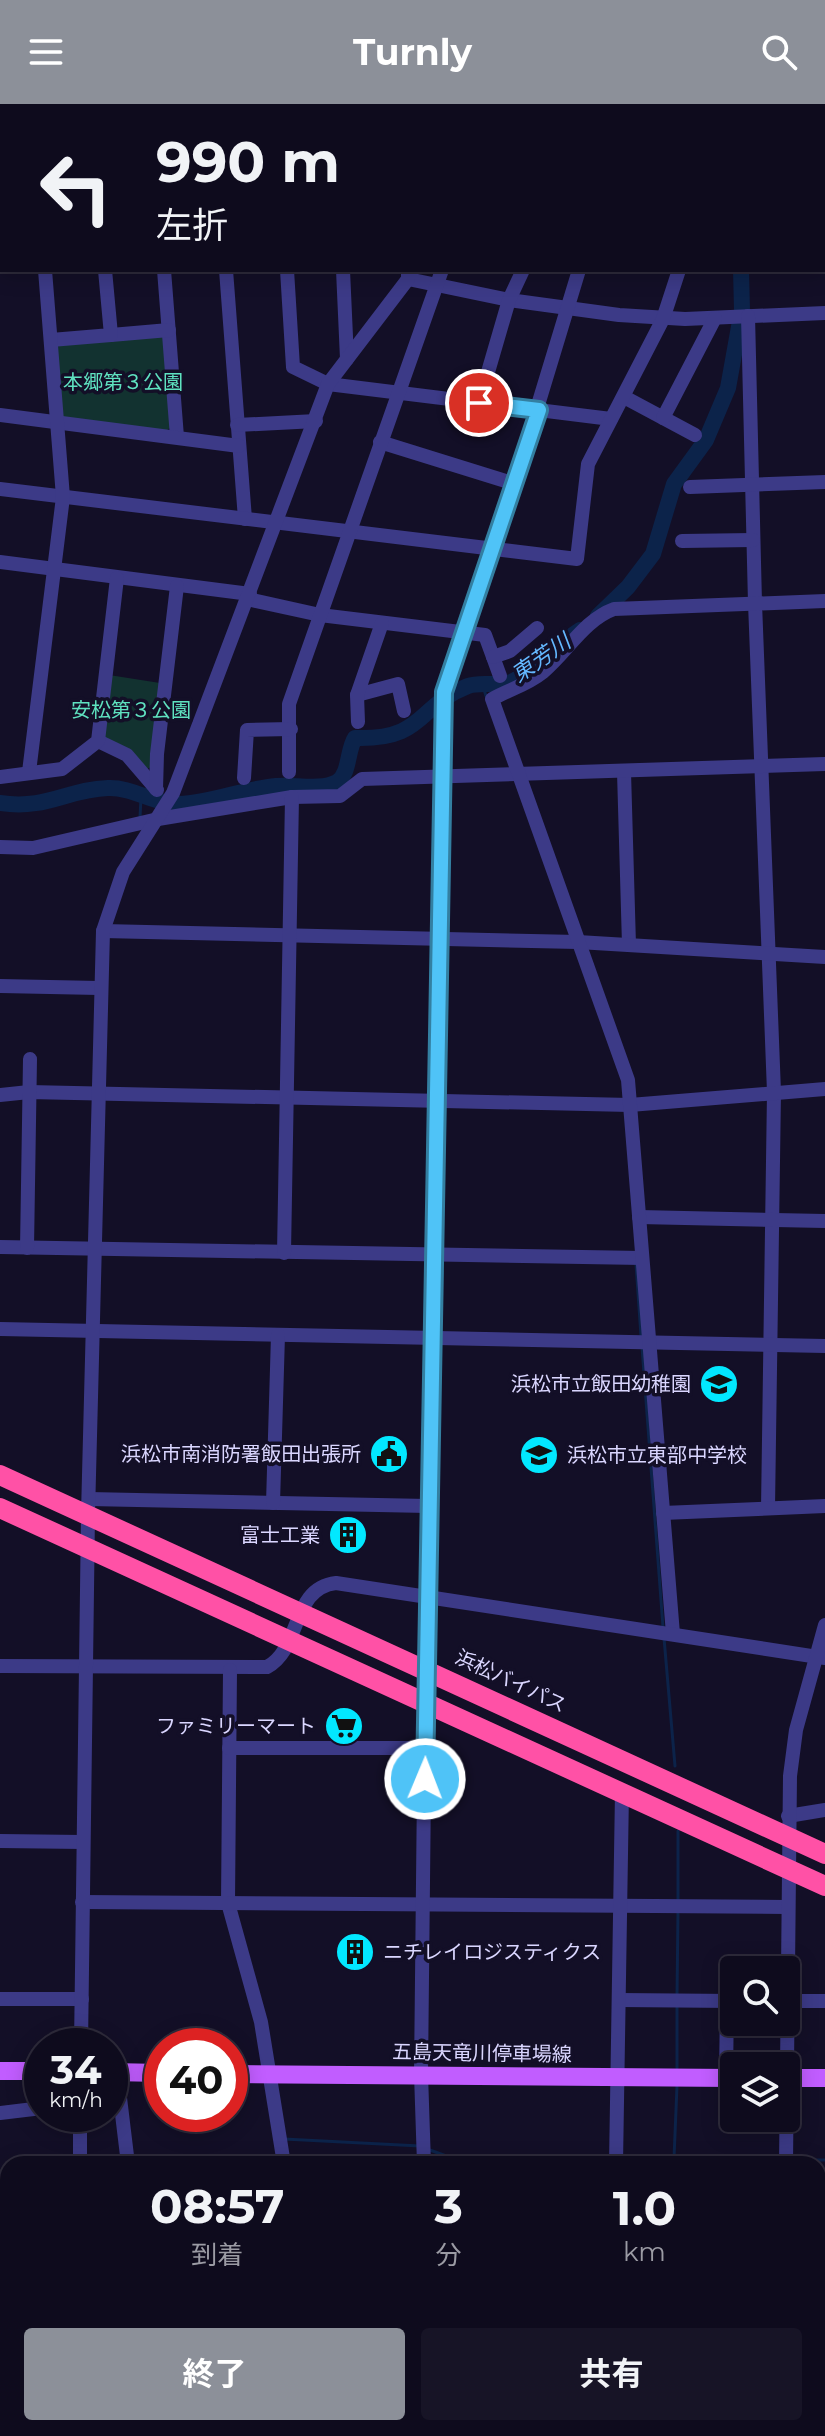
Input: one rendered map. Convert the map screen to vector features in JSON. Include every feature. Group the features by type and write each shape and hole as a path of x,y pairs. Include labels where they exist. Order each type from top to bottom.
{"highway":[{"name":"浜松バイパス","path":"0,1475 88,1506 299,1615 425,1668 825,1854"},
{"path":"0,1508 825,1886"}],"main road":[{"path":"0,2071 24,2071"},
{"name":"五島天竜川停車場線","path":"248,2074 720,2078"},
{"path":"800,2078 825,2078"}],"street":[{"path":"29,772 63,497 45,272"},
{"path":"105,272 111,335"},
{"path":"164,272 177,437"},
{"path":"226,272 245,519"},
{"path":"287,272 293,367 328,384 611,419"},
{"path":"343,272 347,359"},
{"path":"479,403 509,300 522,272"},
{"path":"424,2156 421,2074 426,1595 444,692 539,410 578,272"},
{"path":"0,489 577,559 588,464 663,319 675,272"},
{"path":"81,2028 87,1548 96,1094 103,931 123,872 167,805 278,523 328,384 408,274 439,276 509,300 663,319 825,313"},
{"path":"289,772 289,704 439,276"},
{"path":"748,316 751,484 774,1092 768,1508"},
{"path":"663,418 715,318"},
{"path":"51,340 169,330"},
{"path":"624,397 695,435"},
{"path":"0,415 239,446"},
{"path":"237,425 316,421"},
{"path":"380,442 515,484"},
{"path":"690,487 825,482"},
{"path":"682,541 753,540"},
{"path":"0,562 249,596 320,615 485,635 500,676"},
{"path":"0,777 62,769 98,741 117,578"},
{"path":"156,789 157,754 177,586"},
{"path":"673,1634 628,1080 492,699 523,687 540,674 600,614 637,607 825,601"},
{"path":"358,722 357,695 382,623"},
{"path":"493,657 510,651 537,628"},
{"path":"357,695 398,684 404,711"},
{"path":"244,778 247,730 291,729"},
{"path":"98,741 127,755 167,805"},
{"path":"0,847 33,848 167,805 340,796 362,779 825,764"},
{"path":"624,772 629,945"},
{"path":"284,1253 292,797"},
{"path":"103,931 578,942 825,957"},
{"path":"0,986 99,988"},
{"path":"27,1248 30,1059"},
{"path":"0,1095 29,1092 630,1105 825,1089"},
{"path":"639,1217 825,1221"},
{"path":"0,1247 642,1258"},
{"path":"0,1329 825,1346"},
{"path":"273,1503 278,1335"},
{"path":"88,1506 273,1503 428,1506"},
{"path":"663,1513 825,1506"},
{"path":"0,1666 230,1670 267,1667 277,1662 310,1595 325,1584 426,1595 820,1657"},
{"path":"786,1956 788,1816 796,1730 820,1657 825,1625"},
{"path":"230,1670 228,1903 261,2022 283,2156"},
{"path":"229,1748 425,1748"},
{"path":"616,2156 622,1792"},
{"path":"788,1816 825,1810"},
{"path":"0,1841 83,1842"},
{"path":"82,1902 787,1907"},
{"path":"0,1999 82,1999"},
{"path":"619,2000 720,2001"},
{"path":"800,2001 825,2001"},
{"path":"0,2113 24,2110"},
{"path":"80,2132 80,2156"},
{"path":"123,2132 127,2156"},
{"path":"786,2132 786,2156"}],"green space":[{"name":"本郷第３公園","path":"163,335 171,427 166,431 63,418 56,345"},
{"name":"安松第３公園","path":"109,675 160,683 151,767 145,770 101,738"}],"waterway":[{"name":"東芳川","path":"598,616 628,587 653,554 674,484 706,440 728,388 742,310 741,272"},
{"name":"東芳川","path":"0,803 31,804 94,789 117,788 179,804 276,786 330,785 344,773 355,738 395,734 408,728 451,694 468,686 511,682 580,630"},
{"path":"482,683 486,696"},
{"path":"140,817 141,798"},
{"path":"636,1264 641,1336"},
{"path":"642,1347 663,1627"},
{"path":"664,1638 675,1766"},
{"path":"678,1831 678,1900"},
{"path":"677,1996 678,1912"},
{"path":"677,2004 677,2068"},
{"path":"674,2156 677,2086"},
{"path":"284,2139 420,2146"},
{"path":"427,2149 446,2156"}],"place":[{"name":"浜松市立飯田幼稚園","path":"719,1384"},
{"name":"浜松市南消防署飯田出張所","path":"389,1454"},
{"name":"浜松市立東部中学校","path":"539,1455"},
{"name":"富士工業","path":"348,1535"},
{"name":"ファミリーマート","path":"344,1726"},
{"name":"ニチレイロジスティクス","path":"355,1952"}],"route":[{"path":"425,1779 444,692 539,410 479,403"}]}
